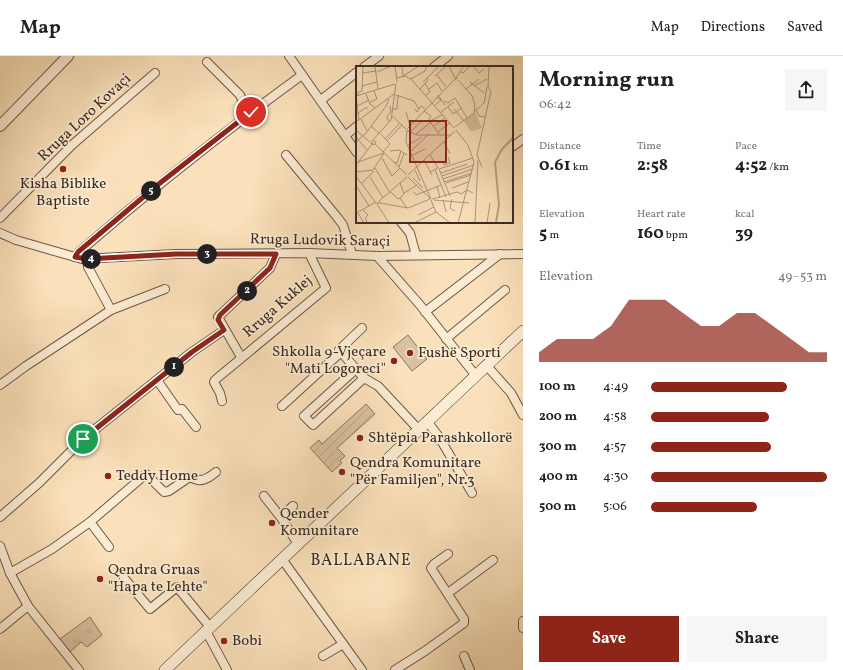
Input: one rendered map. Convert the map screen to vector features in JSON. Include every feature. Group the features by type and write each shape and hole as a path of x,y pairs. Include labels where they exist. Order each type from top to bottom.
{"main road":[{"path":"165,670 523,331"}],"street":[{"path":"0,126 68,56"},
{"path":"365,66 379,56"},
{"path":"435,66 448,56"},
{"path":"293,57 302,74 356,151"},
{"path":"207,62 240,95 248,114"},
{"name":"Rruga Loro Kovaçi","path":"0,218 72,145 155,73"},
{"path":"321,100 356,73"},
{"path":"75,257 78,252 160,183 302,74"},
{"path":"346,135 356,127"},
{"path":"513,146 523,139"},
{"path":"286,155 337,217 342,225 352,254"},
{"path":"406,224 414,242 416,255"},
{"name":"Rruga Ludovik Saraçi","path":"0,233 16,240 87,259 176,254 309,253 377,256 523,254"},
{"name":"Rruga Kuklej","path":"222,401 220,393 214,382 326,288 309,253"},
{"path":"0,517 39,484 83,439 157,380 224,330 218,320 220,315 270,268 276,254"},
{"path":"425,312 500,254"},
{"path":"377,256 425,312 476,376"},
{"path":"87,259 88,266 111,310"},
{"path":"0,385 111,310 165,289"},
{"path":"446,339 505,290"},
{"path":"282,406 341,352 339,350 362,328"},
{"name":"Rruga Kuklej","path":"224,330 241,358"},
{"path":"341,352 364,378 378,386 419,430"},
{"path":"486,366 512,393 523,415"},
{"path":"356,369 304,416 313,425 364,378"},
{"path":"157,380 178,410 182,409 196,427"},
{"path":"427,421 439,437 472,493"},
{"path":"10,573 52,549 90,522 146,474 164,492 169,491 188,478 192,477 201,480 216,472"},
{"path":"264,496 281,517 298,544"},
{"path":"281,517 293,506"},
{"path":"90,522 109,546"},
{"path":"0,546 10,573 28,606 79,670"},
{"path":"395,670 464,623 464,619 432,568 433,565 448,554"},
{"path":"282,559 362,670"},
{"path":"448,593 493,560"},
{"path":"124,578 150,609 176,587 208,629 227,670"},
{"path":"0,629 28,606"},
{"path":"523,621 523,628"},
{"path":"323,656 343,644"},
{"path":"464,656 470,670"}],"green space":[{"name":"Fushë Sporti","path":"408,335 427,359 412,371 393,347"},
{"path":"366,404 375,414 337,448 345,456 340,461 342,463 332,472 310,448 319,440 322,444"},
{"path":"90,617 102,635 87,647 81,642 70,652 60,639"}],"place":[{"name":"Kisha Biblike Baptiste","path":"63,169"},
{"name":"Fushë Sporti","path":"410,353"},
{"name":"Shkolla 9-Vjeçare \"Mati Logoreci\"","path":"394,361"},
{"name":"Shtëpia Parashkollorë","path":"360,438"},
{"name":"Qendra Komunitare \"Për Familjen\", Nr.3","path":"342,472"},
{"name":"Teddy Home","path":"108,476"},
{"name":"Qender Komunitare","path":"272,523"},
{"name":"Qendra Gruas \"Hapa te Lehte\"","path":"100,579"},
{"name":"Bobi","path":"224,641"}],"district":[{"name":"BALLABANE","path":"361,561"}],"route":[{"path":"83,439 192,352 224,330 218,320 218,317 261,278 270,268 276,254 176,254 87,259 75,257 78,252 160,183 251,112"}]}
